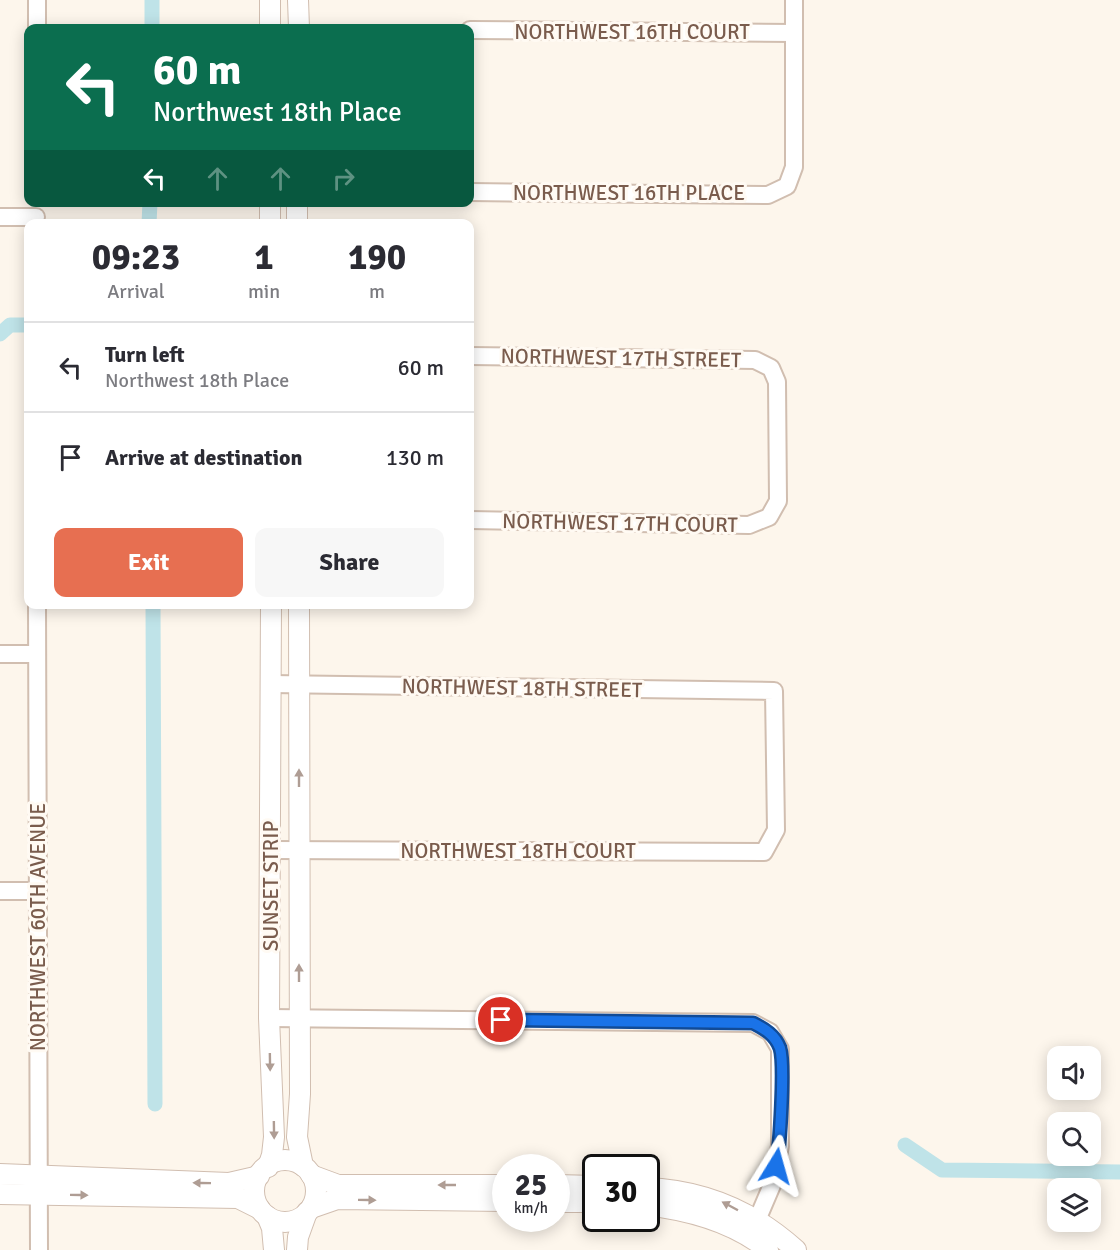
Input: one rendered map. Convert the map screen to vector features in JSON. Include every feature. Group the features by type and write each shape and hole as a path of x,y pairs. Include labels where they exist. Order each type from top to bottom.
{"street":[{"path":"37,0 37,24"},
{"path":"270,0 271,24"},
{"path":"298,0 299,24"},
{"path":"794,0 794,33"},
{"name":"NORTHWEST 16TH COURT","path":"474,30 794,33"},
{"name":"NORTHWEST 16TH PLACE","path":"474,192 768,195 787,186 794,167 794,33"},
{"path":"0,217 36,214"},
{"name":"NORTHWEST 17TH STREET","path":"474,356 755,360 771,368 777,382 778,501 769,517"},
{"name":"NORTHWEST 17TH COURT","path":"474,520 749,525 769,517"},
{"name":"NORTHWEST 60TH AVENUE","path":"37,609 39,1250"},
{"name":"SUNSET STRIP","path":"263,1172 272,1155 274,1137 269,1018 272,850 271,609"},
{"name":"SUNSET STRIP","path":"299,609 300,1094 297,1137 307,1170"},
{"path":"0,654 38,654"},
{"name":"NORTHWEST 18TH STREET","path":"271,684 774,690 776,831 764,852"},
{"name":"NORTHWEST 18TH COURT","path":"272,850 764,852"},
{"path":"0,891 38,891"},
{"path":"269,1018 753,1023 770,1032 780,1049 780,1146 772,1185 754,1228"},
{"path":"0,1174 224,1183 242,1182 288,1160 338,1185 492,1185"},
{"path":"297,1250 298,1237 316,1187 307,1170"},
{"path":"263,1172 255,1195 272,1228 274,1250"},
{"path":"660,1189 671,1189 720,1201 754,1228 796,1250"},
{"path":"0,1194 238,1198 286,1221 337,1199 492,1201"},
{"path":"660,1207 754,1228 768,1250"}],"waterway":[{"path":"152,0 152,24"},
{"path":"149,219 150,207"},
{"path":"0,334 10,325 24,325"},
{"path":"153,609 155,1104"},
{"path":"905,1145 942,1170 1120,1172"}],"route":[{"path":"501,1020 753,1023 770,1032 780,1049 780,1146 776,1166"}]}
